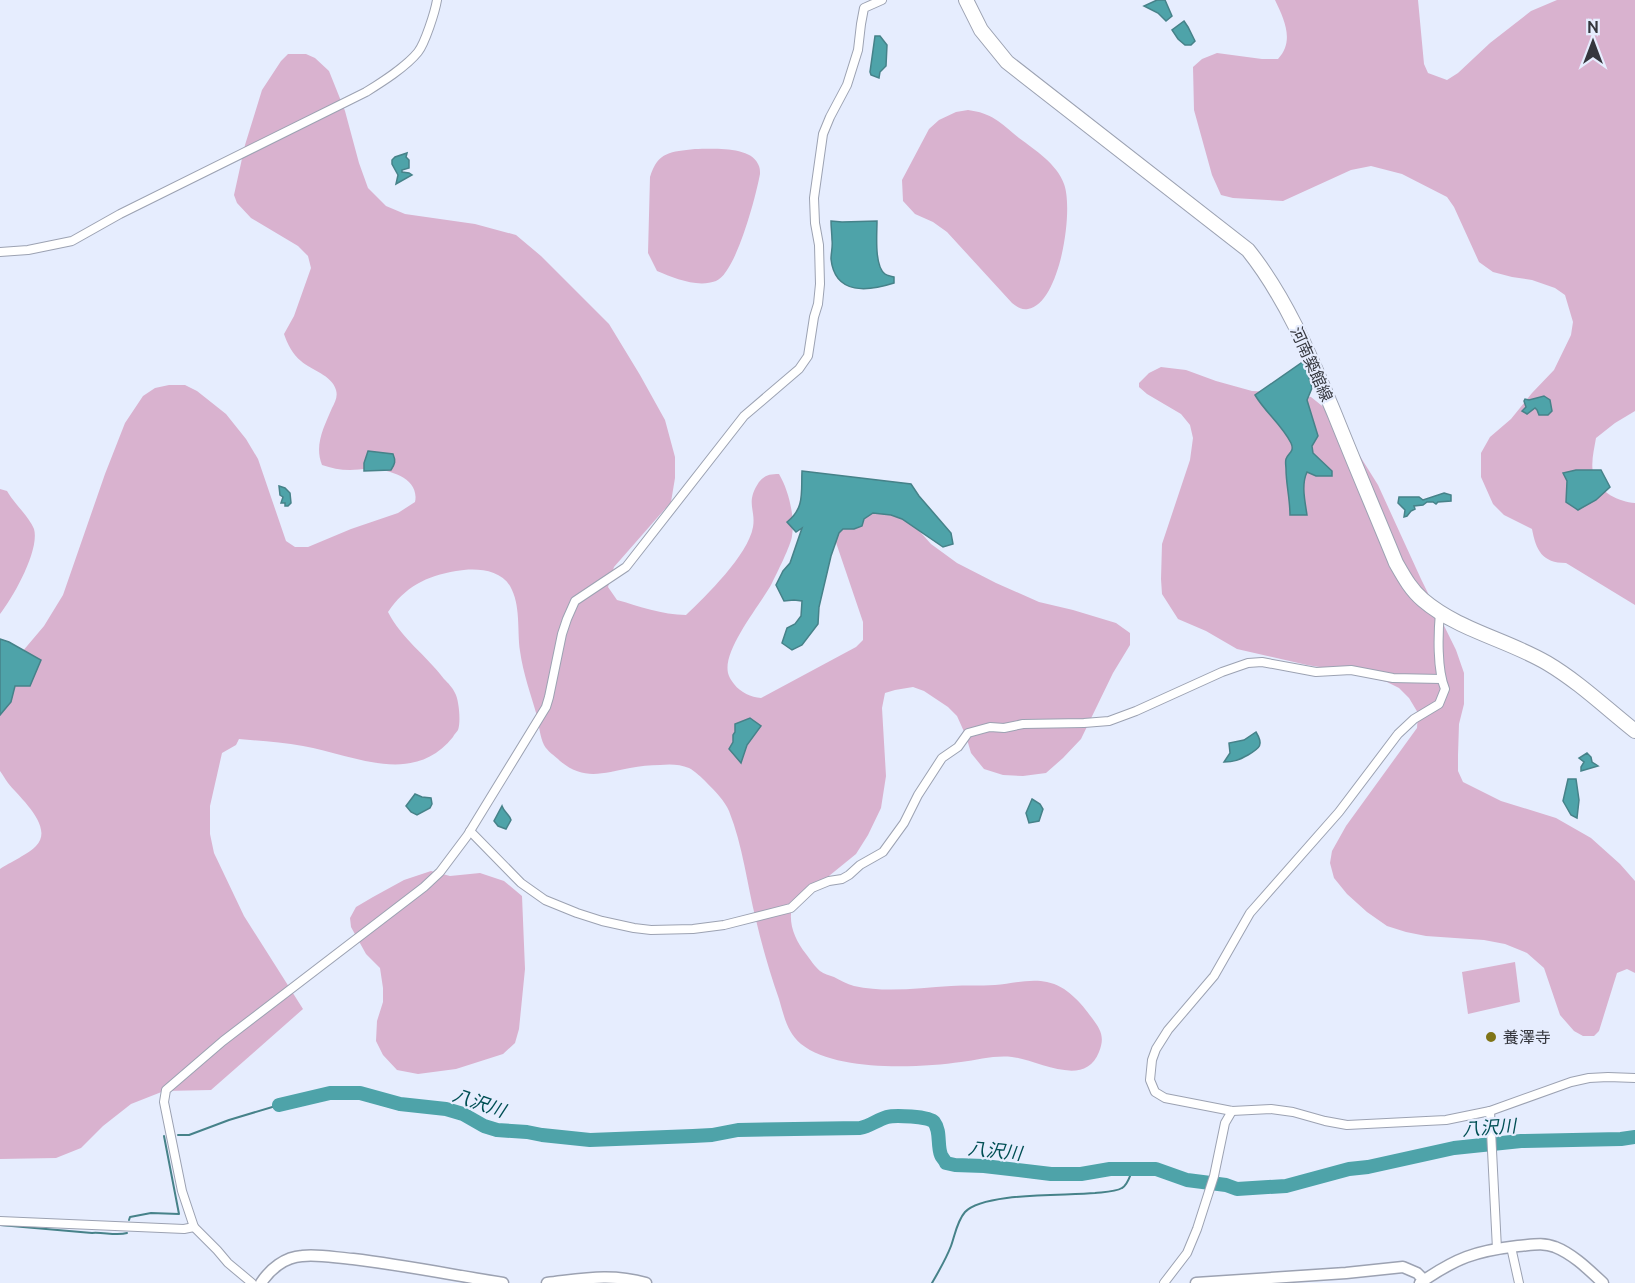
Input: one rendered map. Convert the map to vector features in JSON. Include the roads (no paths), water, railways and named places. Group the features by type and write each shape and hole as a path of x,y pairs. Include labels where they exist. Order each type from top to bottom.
{"main road":[{"name":"河南築館線","path":"966,0 981,30 1007,62 1248,250 1266,272 1281,297 1316,369 1396,564 1408,584 1423,600 1440,612 1524,651 1562,672 1635,731"}],"street":[{"path":"0,252 28,250 72,241 120,214 366,92 391,76 418,52 435,13 437,0"},
{"path":"252,1283 228,1263 194,1227 182,1191 164,1102 166,1090 223,1041 424,887 440,872 470,831 546,707 564,627 575,601 626,567 744,416 800,369 808,356 820,284 814,198 823,134 847,85 858,50 864,8 882,0"},
{"path":"1440,612 1441,679 1445,689 1439,704 1414,719 1398,734 1339,812 1251,914 1214,976 1168,1029 1156,1049 1152,1060 1150,1080 1155,1092 1165,1098 1232,1111 1271,1109 1347,1125 1446,1120 1490,1111 1571,1082 1589,1078 1635,1078"},
{"path":"470,831 521,883 545,900 577,913 613,924 651,930 724,926 791,908 812,888 829,881 842,879 883,852 904,823 918,795 942,759 958,747 968,733 990,727 1004,728 1023,724 1109,721 1248,663 1262,662 1316,672 1351,670 1393,678 1441,679"},
{"path":"1164,1283 1187,1253 1197,1229 1214,1176 1225,1123 1232,1111"},
{"path":"1490,1111 1497,1249"},
{"path":"0,1221 184,1229 194,1227"},
{"path":"1196,1283 1403,1267 1417,1273 1422,1281 1443,1267 1478,1252 1539,1244 1555,1247 1576,1260 1603,1283"},
{"path":"1511,1247 1519,1283"},
{"path":"261,1283 282,1262 301,1256 389,1264 503,1283"},
{"path":"547,1283 600,1277 628,1278 646,1283"}],"waterway":[{"name":"八沢川","path":"279,1105 330,1093 360,1093 400,1104 446,1109 463,1114 484,1126 497,1130 590,1140 712,1135 738,1130 860,1128 887,1117 911,1116 926,1118 934,1122 941,1156 946,1163 1051,1174 1081,1174 1110,1169 1156,1169 1187,1180 1226,1185 1237,1189 1286,1186 1349,1169 1454,1148 1521,1141 1635,1137"},
{"path":"178,1135 189,1135 279,1105"},
{"path":"129,1220 130,1217 151,1213 179,1214 164,1136"},
{"path":"932,1283 949,1251 960,1220 965,1212 975,1206 1007,1198 1116,1190 1126,1185 1133,1169"},
{"path":"0,1225 92,1233 127,1233"}],"place":[{"name":"養澤寺","path":"1491,1037"}]}
